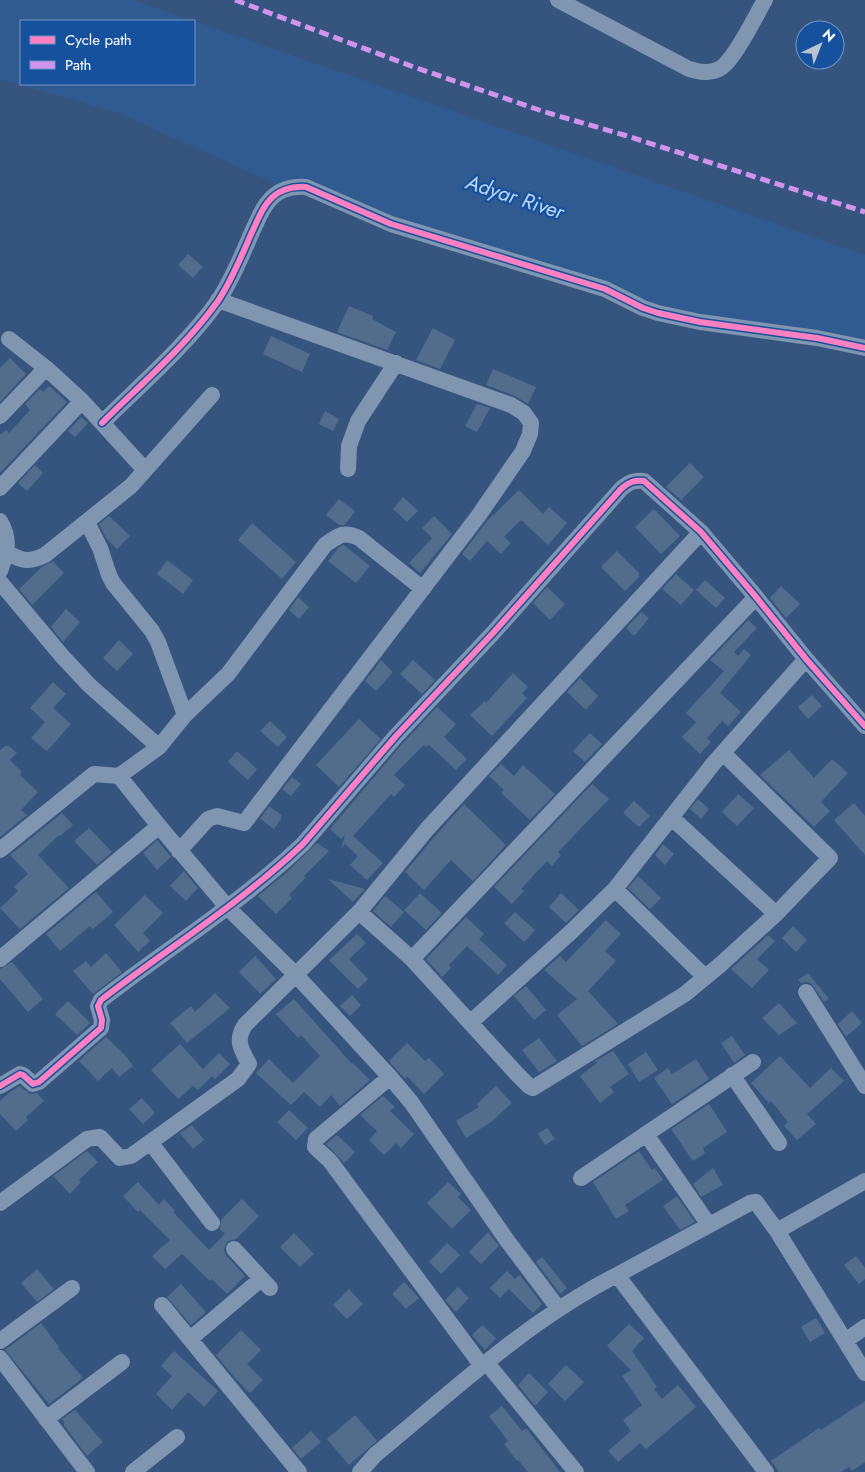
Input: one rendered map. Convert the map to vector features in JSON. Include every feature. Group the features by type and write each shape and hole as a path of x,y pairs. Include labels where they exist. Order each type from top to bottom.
{"street":[{"path":"558,0 689,69 705,73 721,69 731,60 764,0"},
{"path":"102,423 179,346 218,300 232,276 268,201 284,190 295,187 306,188 391,224 605,290 658,313 700,322 817,338 865,348"},
{"path":"179,850 208,819 217,816 244,823 480,515 523,451 530,434 531,423 524,413 511,405 218,300"},
{"path":"9,339 46,368 82,401 146,470"},
{"path":"348,469 349,446 358,421 396,363"},
{"path":"0,416 46,368"},
{"path":"7,553 22,560 33,560 45,555 131,486 212,395"},
{"path":"0,488 82,401"},
{"path":"0,1086 20,1074 33,1084 39,1082 101,1028 102,1020 98,1006 101,1000 228,908 287,860 396,736 498,628 629,482 636,480 644,482 701,532 806,659 865,726"},
{"path":"0,521 7,540 7,553 0,571"},
{"path":"87,522 100,548 113,583 152,631 158,642 185,715"},
{"path":"0,1203 87,1138 100,1138 120,1158 131,1156 238,1079 249,1064 240,1046 240,1033 245,1025 359,912 428,828 701,532"},
{"path":"0,850 94,774 119,776 159,747 185,715 228,674 325,545 338,535 349,534 359,538 423,589"},
{"path":"0,582 89,685 159,747"},
{"path":"412,959 756,597"},
{"path":"471,1022 615,890 723,753 806,659"},
{"path":"359,912 412,959 516,1073 533,1088 685,994 776,914 830,858 723,753"},
{"path":"119,776 228,908 296,975 411,1102 506,1239 558,1308"},
{"path":"671,817 776,914"},
{"path":"0,959 159,826"},
{"path":"615,890 705,977"},
{"path":"806,992 865,1086"},
{"path":"581,1178 753,1062"},
{"path":"732,1075 780,1143"},
{"path":"390,1077 326,1130 316,1140 316,1146 330,1161 484,1364 576,1472"},
{"path":"646,1134 709,1225"},
{"path":"150,1142 212,1223"},
{"path":"777,1231 865,1181"},
{"path":"360,1472 375,1455 484,1364 558,1308 586,1291 754,1202 777,1231 865,1373"},
{"path":"190,1339 266,1284 234,1249"},
{"path":"618,1275 766,1472"},
{"path":"0,1341 72,1288"},
{"path":"162,1305 298,1472"},
{"path":"845,1341 865,1328"},
{"path":"0,1358 87,1472"},
{"path":"46,1419 122,1362"},
{"path":"133,1472 178,1437"}],"water":[{"path":"0,0 133,0 190,20 20,20 20,85 0,79"},
{"name":"Adyar River","path":"195,21 865,255 865,350 610,299 276,184 116,112 21,85 195,85"}],"building":[{"path":"188,254 203,267 193,278 178,265"},
{"path":"349,306 373,316 372,319 396,332 387,350 337,332"},
{"path":"433,328 455,340 440,369 416,360"},
{"path":"271,336 310,354 302,372 263,354"},
{"path":"10,358 26,374 0,402 0,368"},
{"path":"493,369 536,387 528,404 515,396 486,385"},
{"path":"49,386 67,402 0,473 0,435 6,430 9,433 30,410 25,404 40,389 43,392"},
{"path":"477,404 490,408 477,432 465,426"},
{"path":"325,411 339,419 333,431 319,424"},
{"path":"81,417 88,423 75,437 68,431"},
{"path":"690,463 704,477 681,500 666,487"},
{"path":"35,465 43,473 27,491 18,483"},
{"path":"519,490 543,514 549,507 567,523 548,545 521,520 504,537 511,543 501,554 487,541 470,561 462,554 487,521"},
{"path":"403,497 418,511 407,522 393,509"},
{"path":"339,499 355,511 345,525 339,525 326,515"},
{"path":"654,509 680,536 661,554 635,527"},
{"path":"109,516 130,536 117,549 106,538 99,524"},
{"path":"434,516 452,534 420,573 409,563 432,538 422,528"},
{"path":"252,523 296,562 282,579 238,540"},
{"path":"344,545 370,566 356,583 328,561 339,547"},
{"path":"617,551 639,573 639,577 625,591 601,567"},
{"path":"167,560 193,580 183,594 157,574"},
{"path":"53,561 64,573 32,605 19,589 42,567"},
{"path":"676,574 694,590 681,605 662,589"},
{"path":"705,580 725,598 716,608 696,590"},
{"path":"781,586 800,604 786,618 770,598"},
{"path":"547,587 565,604 550,620 533,603"},
{"path":"298,597 309,607 299,619 289,610"},
{"path":"66,609 80,622 63,642 51,627"},
{"path":"641,612 649,618 634,636 626,628"},
{"path":"748,620 757,628 734,652 738,656 744,649 751,655 720,693 741,712 728,726 722,721 707,738 711,742 700,754 682,737 696,722 686,713 724,671 710,660"},
{"path":"119,640 133,654 117,671 103,658"},
{"path":"381,660 393,672 376,691 365,681"},
{"path":"413,660 435,680 422,694 400,674"},
{"path":"513,673 528,687 522,693 527,698 492,736 470,715 485,701 486,703"},
{"path":"580,678 598,696 586,710 567,692"},
{"path":"53,682 66,694 53,708 71,724 47,751 31,738 45,722 30,708"},
{"path":"812,695 822,706 808,719 798,707"},
{"path":"437,707 456,724 444,737 467,759 456,770 429,745 426,747 424,745 394,775 405,785 394,797 391,794 353,836 383,863 367,880 350,865 358,856 345,844 341,849 345,835 341,839 330,829 403,743"},
{"path":"359,719 381,739 339,787 316,765"},
{"path":"270,721 287,737 278,747 260,731"},
{"path":"590,733 602,744 585,762 573,751"},
{"path":"5,746 9,746 17,753 10,760 22,772 20,775 38,792 21,810 27,815 0,837 0,750"},
{"path":"789,750 814,778 832,759 848,773 821,802 830,811 814,827 760,775"},
{"path":"237,751 257,769 248,780 228,762"},
{"path":"501,764 514,776 523,765 555,794 530,820 501,793 504,790 489,776"},
{"path":"292,777 301,784 291,796 282,789"},
{"path":"592,784 609,799 558,852 561,855 552,866 547,861 521,889 524,891 512,904 494,887"},
{"path":"738,794 754,808 737,826 722,812"},
{"path":"698,799 709,809 701,819 690,809"},
{"path":"634,801 650,816 639,827 623,813"},
{"path":"854,803 865,816 865,855 834,820"},
{"path":"464,804 506,845 473,881 451,860 424,890 405,872"},
{"path":"269,806 281,815 281,819 274,829 260,819"},
{"path":"62,813 73,825 59,835 38,855 69,888 20,929 0,908 18,891 14,887 28,874 10,855"},
{"path":"89,828 112,852 97,865 74,841"},
{"path":"157,840 171,857 157,870 143,853"},
{"path":"317,843 329,851 304,876 306,877 289,895 292,898 276,914 258,896 286,873"},
{"path":"663,844 674,854 665,865 655,855"},
{"path":"184,871 198,888 186,901 170,886"},
{"path":"638,876 661,898 650,909 628,888"},
{"path":"328,879 365,889 353,902"},
{"path":"96,892 113,912 93,929 90,926 60,951 46,934"},
{"path":"420,893 442,913 426,930 404,910"},
{"path":"561,893 579,910 566,923 549,907"},
{"path":"145,895 163,913 143,933 150,941 138,952 114,925"},
{"path":"385,896 404,912 391,927 373,911"},
{"path":"515,912 535,930 524,942 504,923"},
{"path":"466,917 484,934 479,939 507,965 498,975 467,946 449,965 451,968 442,977 426,959"},
{"path":"606,920 621,934 605,951 616,961 588,991 618,1024 582,1046 557,1015 577,999 544,970 560,956 566,962"},
{"path":"793,926 807,940 796,952 782,938"},
{"path":"357,934 366,943 349,959 368,979 358,989 329,960"},
{"path":"768,935 775,941 757,959 769,970 752,988 731,969"},
{"path":"106,953 122,972 93,994 73,971 86,961 91,967"},
{"path":"255,956 276,979 260,994 239,972"},
{"path":"12,962 43,999 28,1012 0,979 0,969"},
{"path":"808,973 829,999 824,1002 811,983 801,983 798,980"},
{"path":"526,986 546,1010 534,1020 514,996"},
{"path":"215,993 230,1008 187,1043 170,1023 191,1006 195,1012"},
{"path":"352,995 361,1005 350,1016 340,1006"},
{"path":"294,999 352,1064 370,1080 340,1106 331,1095 320,1107 304,1092 291,1105 256,1073 269,1059 293,1083 320,1056 301,1035 298,1038 276,1014"},
{"path":"68,1001 90,1023 77,1035 55,1014"},
{"path":"779,1003 797,1023 779,1035 762,1018"},
{"path":"852,1011 862,1023 846,1037 838,1024"},
{"path":"732,1036 745,1055 734,1063 721,1043"},
{"path":"106,1037 126,1056 133,1066 119,1077 112,1068 98,1081 79,1061"},
{"path":"539,1038 557,1061 539,1072 522,1050"},
{"path":"407,1043 425,1061 429,1058 444,1074 424,1094 407,1076 405,1079 389,1061"},
{"path":"180,1044 203,1069 219,1053 230,1064 215,1079 212,1076 198,1090 193,1086 178,1099 151,1070"},
{"path":"613,1051 629,1074 610,1087 614,1092 600,1103 580,1076 597,1063 595,1061"},
{"path":"646,1052 658,1070 639,1082 628,1064"},
{"path":"780,1056 810,1088 831,1068 844,1081 807,1114 816,1124 797,1140 784,1126 788,1122 771,1101 769,1103 751,1083"},
{"path":"696,1059 709,1079 672,1104 654,1078 668,1068 672,1074"},
{"path":"20,1086 30,1094 37,1093 44,1101 26,1117 28,1120 16,1131 0,1114 0,1101"},
{"path":"496,1086 512,1103 491,1122 466,1138 456,1121 479,1107 477,1104"},
{"path":"383,1096 395,1107 390,1111 414,1134 401,1148 396,1143 384,1155 369,1140 377,1131 360,1115"},
{"path":"142,1098 155,1113 143,1124 129,1109"},
{"path":"709,1104 727,1132 703,1148 705,1153 693,1161 671,1129"},
{"path":"289,1110 308,1128 296,1140 277,1122"},
{"path":"192,1125 204,1140 193,1149 180,1133"},
{"path":"547,1128 555,1139 545,1145 538,1134"},
{"path":"337,1135 355,1152 344,1163 326,1144"},
{"path":"87,1151 98,1162 79,1180 81,1182 70,1194 53,1176"},
{"path":"639,1151 652,1170 655,1168 663,1180 625,1205 629,1211 616,1219 593,1182"},
{"path":"713,1168 723,1185 701,1197 693,1184"},
{"path":"138,1182 159,1205 164,1199 175,1211 173,1212 209,1250 225,1234 220,1229 221,1220 242,1199 259,1216 236,1239 228,1241 225,1246 224,1251 226,1255 245,1276 227,1294 212,1279 210,1281 182,1254 165,1269 152,1256 170,1240 123,1196"},
{"path":"448,1182 461,1194 458,1197 471,1210 452,1229 427,1203"},
{"path":"677,1196 695,1222 680,1230 663,1206"},
{"path":"488,1232 499,1246 481,1264 469,1252"},
{"path":"294,1233 314,1254 300,1267 280,1247"},
{"path":"447,1243 460,1255 441,1274 429,1262"},
{"path":"856,1256 865,1268 865,1279 859,1284 844,1265"},
{"path":"542,1257 567,1288 560,1294 536,1262"},
{"path":"37,1269 54,1289 37,1302 21,1283"},
{"path":"507,1271 515,1279 520,1275 542,1304 533,1313 509,1289 500,1298 490,1288"},
{"path":"404,1282 419,1298 406,1309 392,1294"},
{"path":"181,1284 206,1312 191,1325 167,1297"},
{"path":"458,1287 469,1298 456,1312 445,1300"},
{"path":"349,1289 363,1304 347,1319 333,1305"},
{"path":"816,1318 825,1333 810,1342 801,1327"},
{"path":"41,1323 58,1348 83,1378 49,1404 5,1350"},
{"path":"629,1324 644,1338 632,1351 657,1387 654,1389 662,1399 678,1385 696,1407 646,1449 640,1443 618,1462 608,1451 631,1431 623,1420 642,1405 622,1376 631,1370 607,1346"},
{"path":"482,1325 496,1338 485,1350 472,1335"},
{"path":"241,1330 261,1350 247,1364 263,1380 250,1393 216,1355"},
{"path":"174,1351 218,1391 204,1407 188,1392 172,1410 156,1394 172,1376 161,1366"},
{"path":"566,1365 584,1382 565,1401 548,1384"},
{"path":"529,1373 548,1392 535,1406 518,1385"},
{"path":"865,1401 865,1462 852,1471 849,1467 841,1472 779,1472 771,1461 819,1428 821,1430"},
{"path":"502,1406 522,1431 526,1428 560,1472 528,1472 517,1461 504,1444 508,1441 489,1416"},
{"path":"75,1410 103,1442 87,1456 63,1424 65,1423 62,1419"},
{"path":"355,1415 377,1441 349,1465 327,1439"},
{"path":"311,1431 321,1442 301,1459 292,1448"}],"marked path":[{"path":"235,0 411,66 545,112 624,135 865,212"}],"cycle path":[{"path":"102,423 192,334 228,285 259,216 266,205 276,194 295,187 306,187 391,224 605,289 643,308 658,313 700,322 817,338 865,348"},
{"path":"0,1086 20,1074 33,1084 39,1082 101,1028 102,1020 98,1006 101,1000 230,906 303,844 396,736 493,633 621,489 632,482 644,481 701,532 806,659 865,726"}]}
